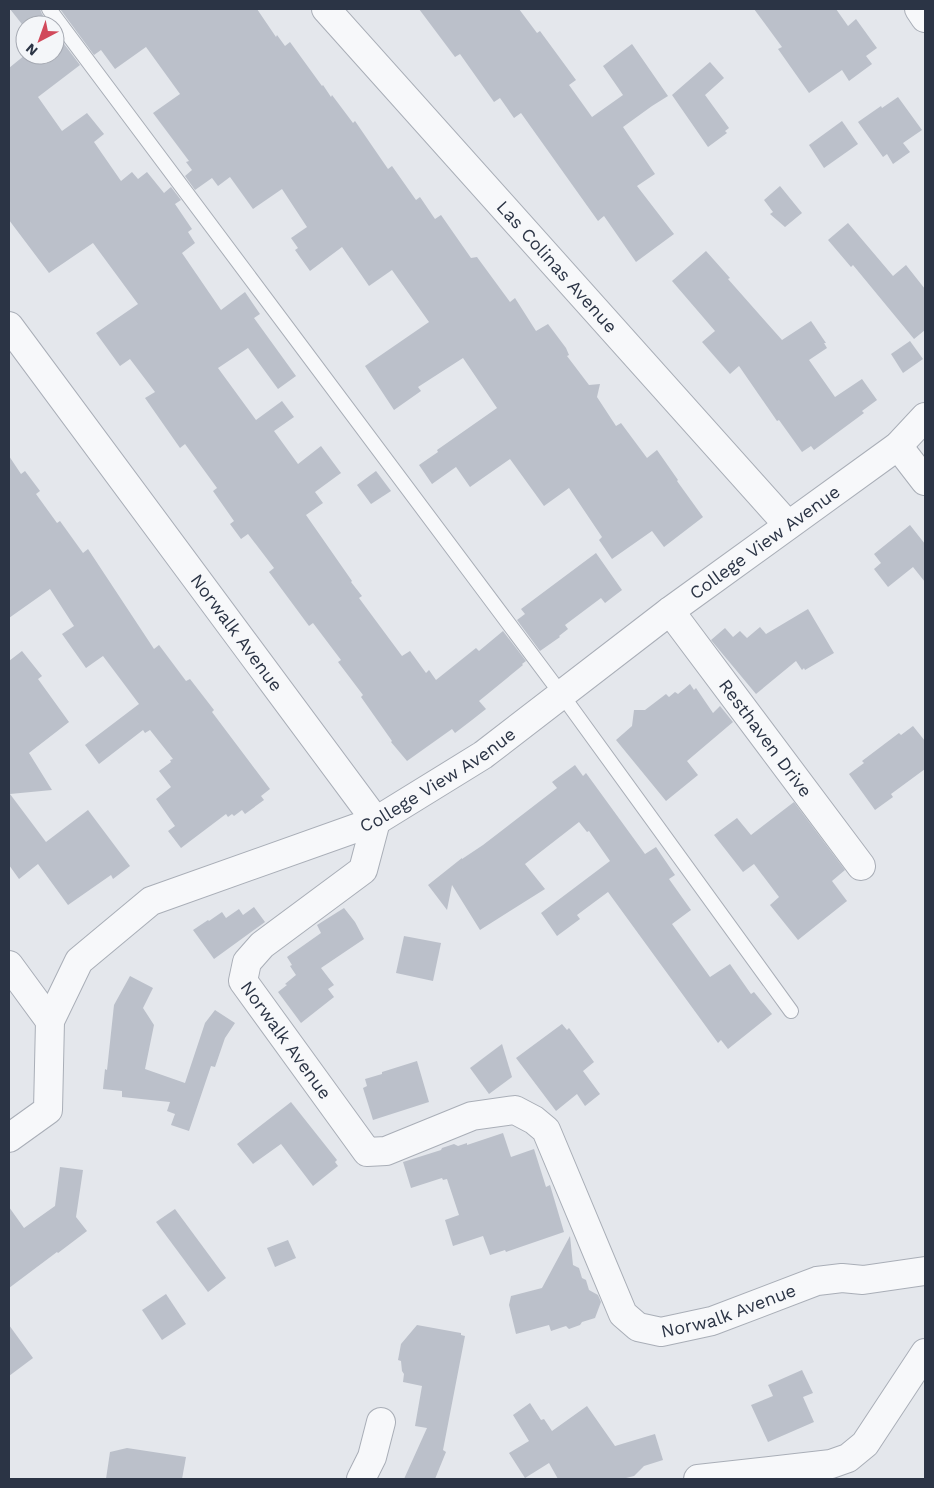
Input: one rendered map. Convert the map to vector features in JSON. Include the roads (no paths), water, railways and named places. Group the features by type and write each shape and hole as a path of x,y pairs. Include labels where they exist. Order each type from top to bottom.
{"street":[{"name":"Las Colinas Avenue","path":"326,9 788,525"},
{"path":"918,9 925,18"},
{"name":"Norwalk Avenue","path":"9,326 376,822 364,870 262,945 247,962 243,981 367,1152 386,1151 472,1116 515,1110 534,1120 546,1130 623,1314 638,1328 661,1332 712,1321 817,1281 842,1278 863,1280 925,1270"},
{"name":"College View Avenue","path":"9,1138 48,1110 50,1021 79,961 151,900 376,822 483,755 670,611 898,446 925,417"},
{"path":"898,446 925,481"},
{"name":"Resthaven Drive","path":"670,611 861,866"},
{"path":"9,965 50,1021"},
{"path":"698,1479 831,1464 848,1458 865,1444 925,1354"},
{"path":"361,1479 372,1457 381,1422"}],"lane":[{"path":"49,9 562,694 791,1011"}]}
